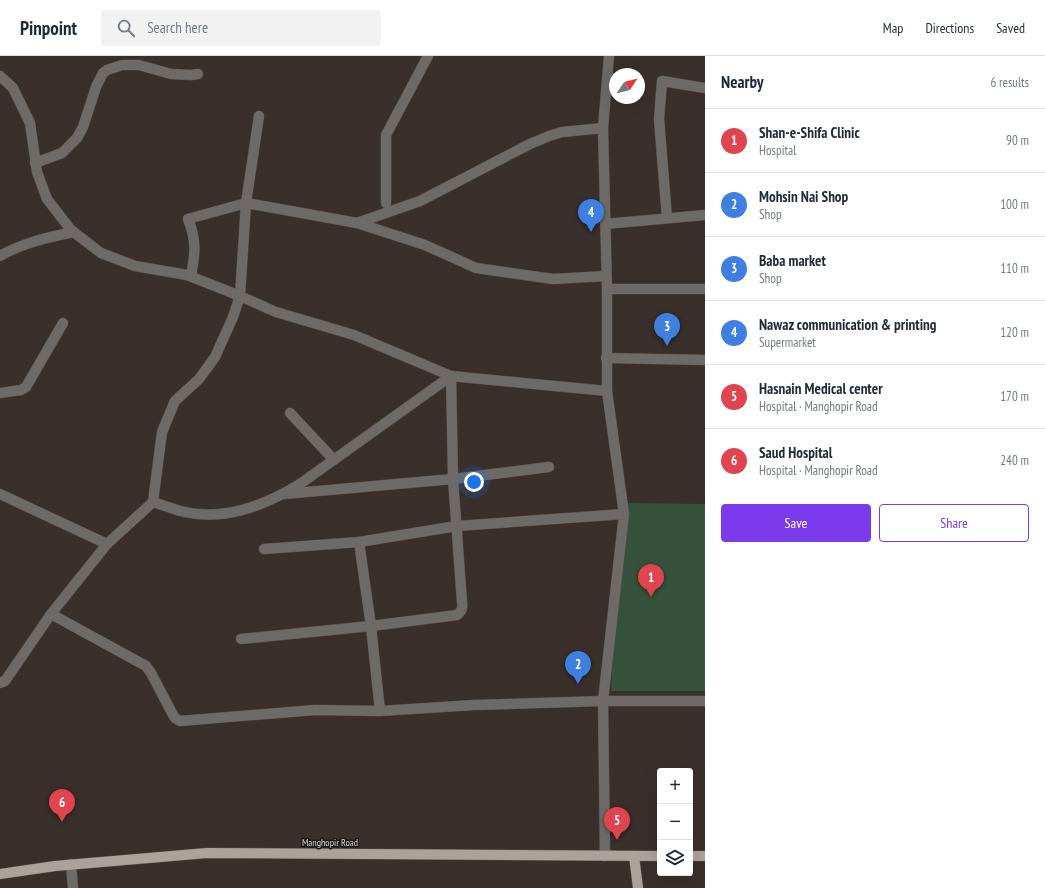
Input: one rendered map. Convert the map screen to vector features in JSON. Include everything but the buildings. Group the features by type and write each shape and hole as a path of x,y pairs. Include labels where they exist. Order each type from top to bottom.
{"main road":[{"name":"Manghopir Road","path":"0,874 71,864 207,853 657,856"},
{"path":"634,856 638,888"},
{"path":"693,856 705,856"}],"street":[{"path":"386,203 386,135 428,56"},
{"path":"605,856 603,700 624,514 607,391 607,289 603,128 609,56"},
{"path":"35,163 62,153 77,138 83,127 102,73 107,70 122,65 138,65 171,74 198,74"},
{"path":"0,76 13,88 30,123 36,172 47,199 74,232 101,253 136,266 191,276 276,312 354,335 451,376 607,391"},
{"path":"667,218 659,119 662,81 705,88"},
{"path":"0,683 5,681 51,614 107,544 153,502 162,432 176,401 199,379 215,357 233,317 240,296 246,203 259,116"},
{"path":"357,223 420,201 530,144 549,136 562,132 603,128"},
{"path":"191,276 195,253 195,242 188,219 246,203 357,223 425,245 476,268 553,279 606,276"},
{"path":"605,224 705,215"},
{"path":"0,256 8,251 45,239 74,232"},
{"path":"607,289 705,289"},
{"path":"0,393 21,390 26,387 63,323"},
{"path":"606,358 705,360"},
{"path":"153,502 180,511 197,514 221,514 244,510 282,495 334,460 451,376"},
{"path":"241,640 371,626 456,615 460,613 462,610 462,602 453,479 451,376"},
{"path":"290,413 334,460"},
{"path":"282,495 453,479 549,467"},
{"path":"0,494 107,544"},
{"path":"264,549 359,542 457,526 624,514"},
{"path":"359,542 371,626 380,711"},
{"path":"51,614 146,666 172,714 180,721 315,710 380,711 474,705 603,700 705,701"},
{"path":"71,864 73,888"}],"green space":[{"path":"620,503 705,504 705,691 611,691"}],"place":[{"name":"Nawaz communication & printing","path":"591,232"},
{"name":"Baba market","path":"667,346"},
{"name":"Shan-e-Shifa Clinic","path":"651,597"},
{"name":"Mohsin Nai Shop","path":"578,684"},
{"name":"Saud Hospital","path":"62,822"},
{"name":"Hasnain Medical center","path":"617,840"}]}
